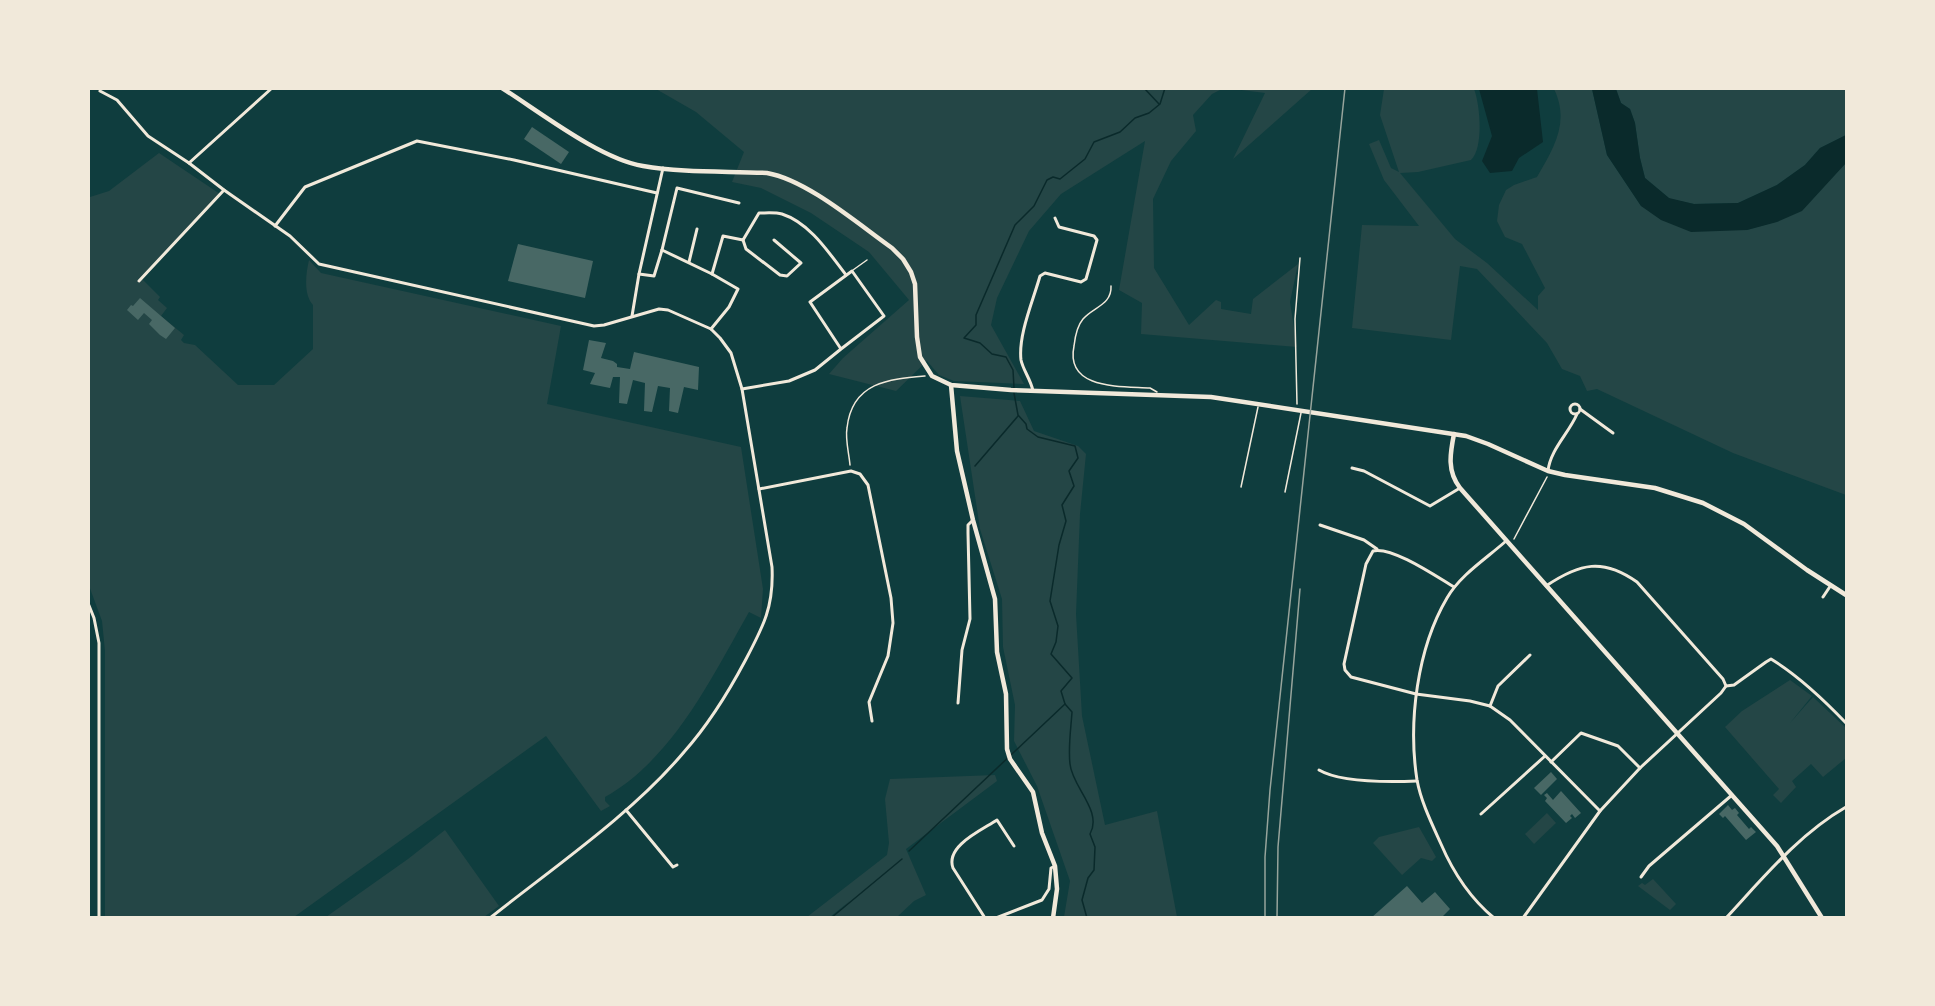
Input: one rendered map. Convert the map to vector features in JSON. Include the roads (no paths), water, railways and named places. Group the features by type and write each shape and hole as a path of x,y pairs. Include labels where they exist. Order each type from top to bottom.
{"street":[{"path":"189,163 272,88"},
{"path":"502,88 594,147 630,163 663,168 780,175 804,186 892,248 903,260 915,284 920,357 932,376 951,385 1033,391 1191,395 1259,403 1299,412 1454,434 1488,444 1548,471 1655,488 1704,503 1744,524 1846,595"},
{"path":"100,91 117,100 148,136 294,240 319,264 594,326 659,309 668,310 711,329 731,353 742,389 772,567 770,604 764,625 738,676 685,752 626,810 490,918"},
{"path":"275,226 305,187 417,141 657,193"},
{"path":"632,316 663,168"},
{"path":"639,274 654,276 677,188 739,203"},
{"path":"139,281 224,190"},
{"path":"774,240 801,263 787,276 780,275 746,249 743,240 759,213 782,214 814,236 846,275"},
{"path":"1033,391 1022,363 1021,345 1040,276 1045,273 1081,282 1086,279 1097,240 1094,236 1059,227 1055,218"},
{"path":"689,262 698,230"},
{"path":"712,274 723,236 743,240"},
{"path":"662,250 738,289 729,307 711,329"},
{"path":"742,389 789,381 815,370 884,316 852,271 810,302 841,349"},
{"path":"951,385 957,451 995,599 997,652 1006,694 1007,749 1010,759 1033,792 1042,833 1055,866 1058,889 1053,918"},
{"path":"1577,414 1571,412 1570,407 1576,404 1613,433"},
{"path":"1548,471 1549,462 1580,409"},
{"path":"1454,434 1450,465 1453,477 1460,488 1732,795 1784,857 1822,918"},
{"path":"1352,468 1364,471 1430,506 1460,488"},
{"path":"759,489 851,471 860,474 868,485 891,598 893,622 888,656 869,702 872,721"},
{"path":"958,703 962,650 970,619 968,525 973,520"},
{"path":"1320,525 1364,540 1377,549 1411,562 1454,587"},
{"path":"1494,918 1467,891 1446,858 1429,818 1417,781 1414,737 1416,694 1426,648 1446,599 1454,587 1506,541"},
{"path":"1377,549 1369,556 1366,564 1344,664 1345,670 1351,677 1416,694 1490,706 1510,720 1600,811"},
{"path":"1546,586 1560,576 1582,568 1605,567 1621,571 1637,582 1723,679 1726,686"},
{"path":"1823,597 1831,585"},
{"path":"88,603 94,618 99,643 99,918"},
{"path":"1490,706 1498,686 1530,655"},
{"path":"1523,918 1600,811 1640,768 1726,686 1734,685 1771,659 1818,696 1846,723"},
{"path":"1551,762 1581,733 1618,746 1640,768"},
{"path":"1481,814 1545,756"},
{"path":"1319,770 1328,776 1373,781 1417,781"},
{"path":"1641,877 1649,866 1732,795"},
{"path":"1726,918 1814,829 1846,807"},
{"path":"626,810 673,867 677,865"},
{"path":"984,918 953,868 951,861 953,853 958,846 997,820 1014,846"},
{"path":"996,918 1042,900 1048,893 1051,868 1055,866"}],"lane":[{"path":"852,271 867,260"},
{"path":"1112,286 1105,304 1078,326 1072,352 1075,363 1080,373 1088,381 1097,384 1150,388 1159,395"},
{"path":"1241,487 1259,403"},
{"path":"1286,492 1299,412"}],"waterway":[{"path":"1144,88 1159,104"},
{"path":"1014,388 1013,370 1006,357 992,354 980,343 964,338 976,325 976,315 1015,225 1034,206 1047,180 1053,177 1060,179 1085,159 1094,142 1120,132 1135,118 1149,113 1160,104 1165,88"},
{"path":"1014,393 1018,415 1026,424 1027,429 1038,437 1075,446 1078,458 1069,471 1074,486 1062,505 1066,521 1059,545 1050,601 1058,626 1056,642 1051,654 1072,678 1061,691 1065,704 1072,712 1070,764 1093,817 1090,834 1095,847 1094,870 1088,878 1082,900 1087,918"},
{"path":"975,466 1018,416"},
{"path":"909,851 1065,704"},
{"path":"831,918 902,859"}],"railway":[{"path":"1265,918 1265,857 1270,790 1345,88"},
{"path":"1277,918 1278,847 1300,589"}]}
